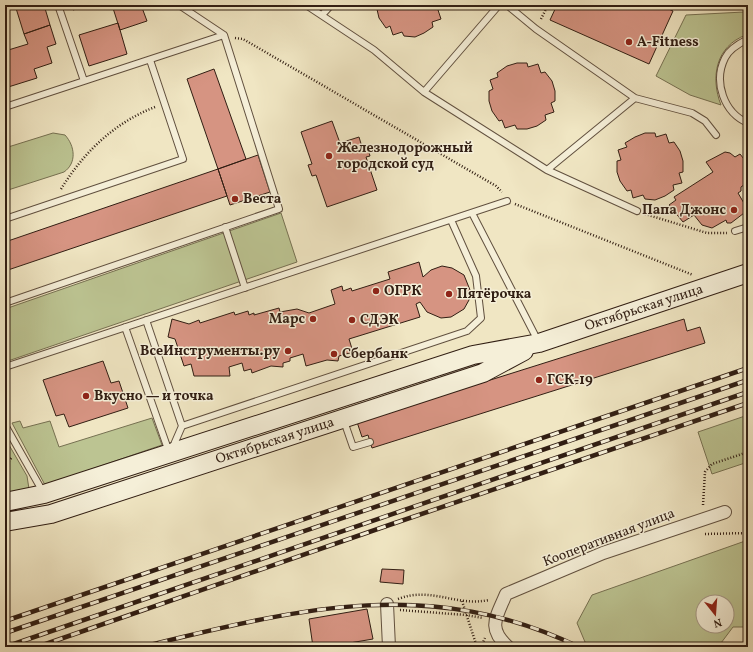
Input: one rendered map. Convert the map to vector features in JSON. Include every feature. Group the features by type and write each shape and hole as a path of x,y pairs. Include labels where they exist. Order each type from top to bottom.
{"main road":[{"name":"Октябрьская улица","path":"5,502 44,494 473,355 539,343 748,273"},
{"name":"Октябрьская улица","path":"5,522 51,514 344,419 372,413 483,373 539,343"}],"street":[{"name":"Кооперативная улица","path":"506,594 603,553 725,512"},
{"path":"506,594 495,621 494,628 496,634 508,647"},
{"path":"387,606 388,647"}],"lane":[{"path":"58,5 84,81"},
{"path":"5,303 279,209 224,35 179,5"},
{"path":"306,5 322,14 374,50 424,92 547,170 637,211"},
{"path":"322,14 331,5"},
{"path":"424,92 499,5"},
{"path":"507,5 536,29 635,98 692,113 705,121 716,135"},
{"path":"5,107 224,35"},
{"path":"748,39 741,42 725,58 720,78 723,99 735,115 748,124"},
{"path":"5,219 183,159 150,60"},
{"path":"547,170 635,98"},
{"path":"5,367 507,201"},
{"path":"472,213 539,343"},
{"path":"182,426 467,332 481,318 476,276 451,220"},
{"path":"225,227 245,288"},
{"path":"735,231 748,227"},
{"path":"146,320 182,426 169,454"},
{"path":"125,328 169,454"},
{"path":"344,419 353,447 370,442"},
{"path":"5,425 44,494"}],"path":[{"path":"536,29 548,5"},
{"path":"224,35 243,39 489,182 503,193 507,201 693,275"},
{"path":"54,202 80,162 104,137 132,116 165,103"},
{"path":"637,211 707,234 721,235 735,231"},
{"path":"703,519 705,472 712,464 748,452"},
{"path":"387,606 400,598 423,593 474,602 488,600 506,594"},
{"path":"462,601 477,647"},
{"path":"387,606 466,615 495,621"}],"green space":[{"path":"744,5 748,5 748,31 745,31 746,35 736,40 728,47 718,64 716,84 721,105 690,95 656,76 686,15 744,12"},
{"path":"53,133 65,135 71,144 73,149 73,159 68,168 64,172 5,191 5,148"},
{"path":"281,213 297,262 5,362 5,309"},
{"path":"748,415 748,462 712,474 698,432"},
{"path":"152,418 162,445 45,485 12,423 20,421 23,428 50,421 59,447"},
{"path":"5,438 27,476 29,489 5,494"},
{"path":"748,540 748,628 735,627 735,594 695,594 695,634 728,634 718,647 593,647 585,642 577,623 592,595"}],"building":[{"path":"15,5 44,5 50,25 24,34"},
{"path":"71,5 90,5 73,10"},
{"path":"112,5 141,5 147,21 120,30"},
{"path":"376,5 442,5 442,8 438,10 441,19 432,22 433,27 415,37 404,36 402,32 393,35 390,26 386,28 379,18"},
{"name":"A-Fitness","path":"557,5 660,5 673,11 649,64 550,20"},
{"path":"118,23 127,54 89,66 79,35"},
{"path":"50,25 56,44 47,47 52,63 34,69 37,78 5,88 5,51 28,44 24,34"},
{"path":"517,63 527,63 528,67 538,64 541,73 545,72 552,81 555,91 555,101 551,103 554,112 545,115 546,120 537,126 527,129 517,129 515,125 505,128 502,120 499,121 492,111 489,101 489,91 493,89 490,80 498,77 497,73 507,66"},
{"path":"214,69 246,159 218,169 187,79"},
{"path":"332,121 340,143 359,137 362,147 367,145 370,156 366,157 377,190 327,207 316,175 312,176 308,165 312,164 301,132"},
{"path":"645,133 655,133 656,137 666,134 669,143 674,142 680,151 683,161 683,172 679,173 682,183 673,185 674,190 655,200 645,199 643,195 633,198 631,190 627,191 620,181 617,172 617,161 621,160 618,150 627,147 625,143"},
{"path":"725,152 730,153 735,157 740,154 748,164 748,182 741,187 741,191 738,193 748,210 731,223 727,223 726,220 712,228 702,225 694,215 683,222 669,205 676,200 674,197 713,172 706,162"},
{"path":"258,155 270,192 230,205 218,169"},
{"path":"218,169 227,196 5,271 5,242"},
{"name":"Марс","path":"419,262 423,277 431,270 442,266 452,268 464,275 470,290 469,300 464,309 451,317 441,318 427,312 420,302 416,304 420,317 349,339 353,352 339,356 338,361 327,360 306,366 303,354 290,358 290,361 283,363 283,367 271,366 252,373 251,369 244,371 242,363 229,367 230,376 194,376 191,364 184,366 175,339 168,337 172,319 189,324 199,320 200,323 234,312 235,315 248,311 249,315 254,313 254,315 279,308 280,312 297,309 309,313 335,304 331,290 342,286 343,291 351,288 352,291 390,279 388,272"},
{"name":"ГСК-19","path":"684,319 687,331 700,327 705,343 372,448 368,435 362,437 357,422"},
{"name":"Вкусно — и точка","path":"103,361 111,383 119,381 128,408 69,427 64,414 56,416 43,380"},
{"path":"382,569 404,570 403,584 380,582"},
{"path":"367,609 373,639 326,647 313,647 309,619"}],"railway":[{"path":"5,621 748,368"},
{"path":"5,633 748,380"},
{"path":"5,647 748,392"},
{"path":"37,647 748,403"},
{"path":"141,647 253,621 307,611 361,606 414,605 468,611 523,625 579,647"}],"place":[{"name":"A-Fitness","path":"629,42"},
{"name":"Железнодорожный городской суд","path":"329,156"},
{"name":"Веста","path":"235,199"},
{"name":"Папа Джонс","path":"734,210"},
{"name":"ОГРК","path":"376,291"},
{"name":"Пятёрочка","path":"449,294"},
{"name":"Марс","path":"313,319"},
{"name":"СДЭК","path":"352,320"},
{"name":"ВсеИнструменты.ру","path":"288,351"},
{"name":"Сбербанк","path":"334,354"},
{"name":"ГСК-19","path":"539,380"},
{"name":"Вкусно — и точка","path":"86,396"}]}
